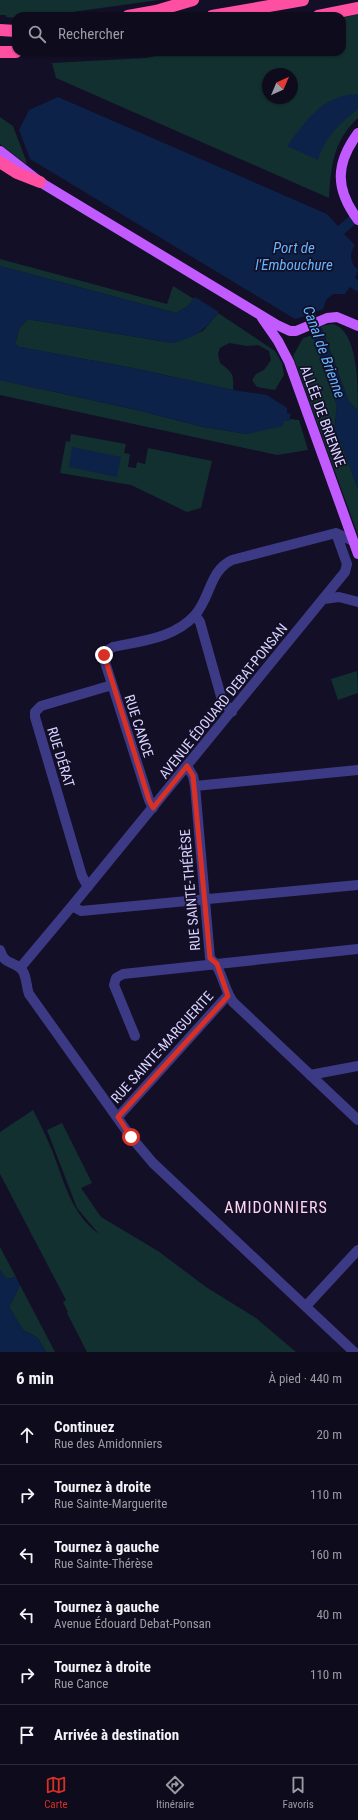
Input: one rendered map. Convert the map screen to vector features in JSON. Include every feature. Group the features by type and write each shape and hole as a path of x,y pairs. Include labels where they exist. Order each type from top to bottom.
{"highway":[{"path":"150,12 193,0"},
{"path":"235,12 303,0"},
{"path":"338,12 358,8"},
{"path":"0,30 12,30"},
{"path":"0,52 12,52"},
{"path":"0,162 16,173 40,182"}],"main road":[{"path":"358,133 345,153 340,171 342,191 358,220"},
{"path":"0,151 40,182 277,325 290,331 327,318 337,317 354,324"},
{"name":"ALLÉE DE BRIENNE","path":"259,314 278,341 289,362 358,554"}],"street":[{"path":"336,533 344,516"},
{"path":"232,712 222,700 200,622 195,615 219,568 232,560 336,533 353,541"},
{"name":"AVENUE ÉDOUARD DEBAT-PONSAN","path":"20,968 232,712 345,572 347,564 336,533"},
{"path":"324,599 339,598 358,602"},
{"name":"RUE CANCE","path":"153,808 149,800 104,659 106,651 113,647 169,634 195,615"},
{"name":"RUE DÉRAT","path":"88,886 82,876 35,717 35,712 41,706 112,685"},
{"name":"RUE SAINTE-THÉRÈSE","path":"187,766 193,776 195,786 210,958 217,964 228,996 358,1120"},
{"path":"195,786 358,770"},
{"path":"72,906 81,911 358,885"},
{"path":"0,950 8,963 20,968 24,973 29,994 153,1163 306,1306 354,1348"},
{"path":"135,1036 114,985 116,978 123,974 358,950"},
{"name":"RUE SAINTE-MARGUERITE","path":"118,1117 228,996"},
{"path":"310,1075 358,1066"},
{"path":"306,1306 358,1250"}],"green space":[{"path":"0,0 159,0 72,12 12,12 12,18 6,17 6,15 0,15"},
{"path":"358,14 358,118 343,136 338,145 332,165 329,198 56,78 52,63 146,58 156,56 346,56 346,17"},
{"path":"0,117 13,126 27,163 26,164 0,144"},
{"path":"0,259 167,304 173,286 194,299 188,306 176,313 0,266"},
{"path":"218,313 275,351 282,363 284,375 275,390 257,387 252,380 256,374 264,370 271,360 269,351 258,345 247,346 229,343 220,348 218,354 220,363 232,374 233,390 133,368 19,347 15,344 19,329 27,319 173,343 203,331"},
{"path":"332,324 341,328 352,347 357,373 358,410 349,402 321,326"},
{"path":"313,335 337,406 334,432 342,445 358,489 358,535 293,356 303,338"},
{"path":"0,380 137,410 203,427 247,434 284,421 289,421 290,419 299,420 308,450 277,455 0,395"},
{"path":"71,434 126,444 124,453 130,454 128,467 136,468 137,462 145,464 148,448 212,461 201,508 187,512 131,485 60,473 66,441 70,442"},
{"path":"357,671 358,693 338,700 331,679"},
{"path":"33,1110 52,1150 75,1207 89,1226 99,1234 77,1208 47,1130 62,1123 92,1183 81,1188 101,1217 158,1251 206,1287 256,1318 296,1352 87,1352 67,1313 68,1312 63,1302 66,1300 0,1174 0,1132"},
{"path":"0,1247 16,1277 6,1279 0,1270"},
{"path":"20,1285 55,1352 46,1352 38,1338 23,1330 9,1307"}],"water":[{"path":"358,94 358,109 329,137 318,160 287,146 309,118 325,104 345,95"},
{"name":"Port de l'Embouchure","path":"58,97 327,214 338,226 358,209 358,222 344,234 355,245 351,258 353,264 358,270 355,278 358,280 358,292 350,287 345,294 333,294 326,300 323,309 315,312 349,402 358,410 358,489 342,445 334,432 337,406 306,316 295,319 30,159 19,130 29,110"},
{"path":"0,266 176,313 188,306 195,297 219,312 204,329 188,338 173,343 27,319 19,329 15,344 20,347 133,368 233,390 267,395 287,408 287,413 291,414 289,421 284,421 283,426 247,434 203,427 137,410 0,380"},
{"path":"72,447 121,457 117,477 69,467"},
{"path":"0,1270 6,1279 16,1277 20,1285 9,1307 23,1330 38,1338 46,1352 0,1352"}],"district":[{"name":"AMIDONNIERS","path":"276,1207"}],"route":[{"path":"104,655 112,685 149,800 153,808 187,766 193,776 205,890 210,958 217,964 228,996 118,1117 131,1137"}],"water label":[{"name":"Canal de Brienne","path":"324,352"}]}
